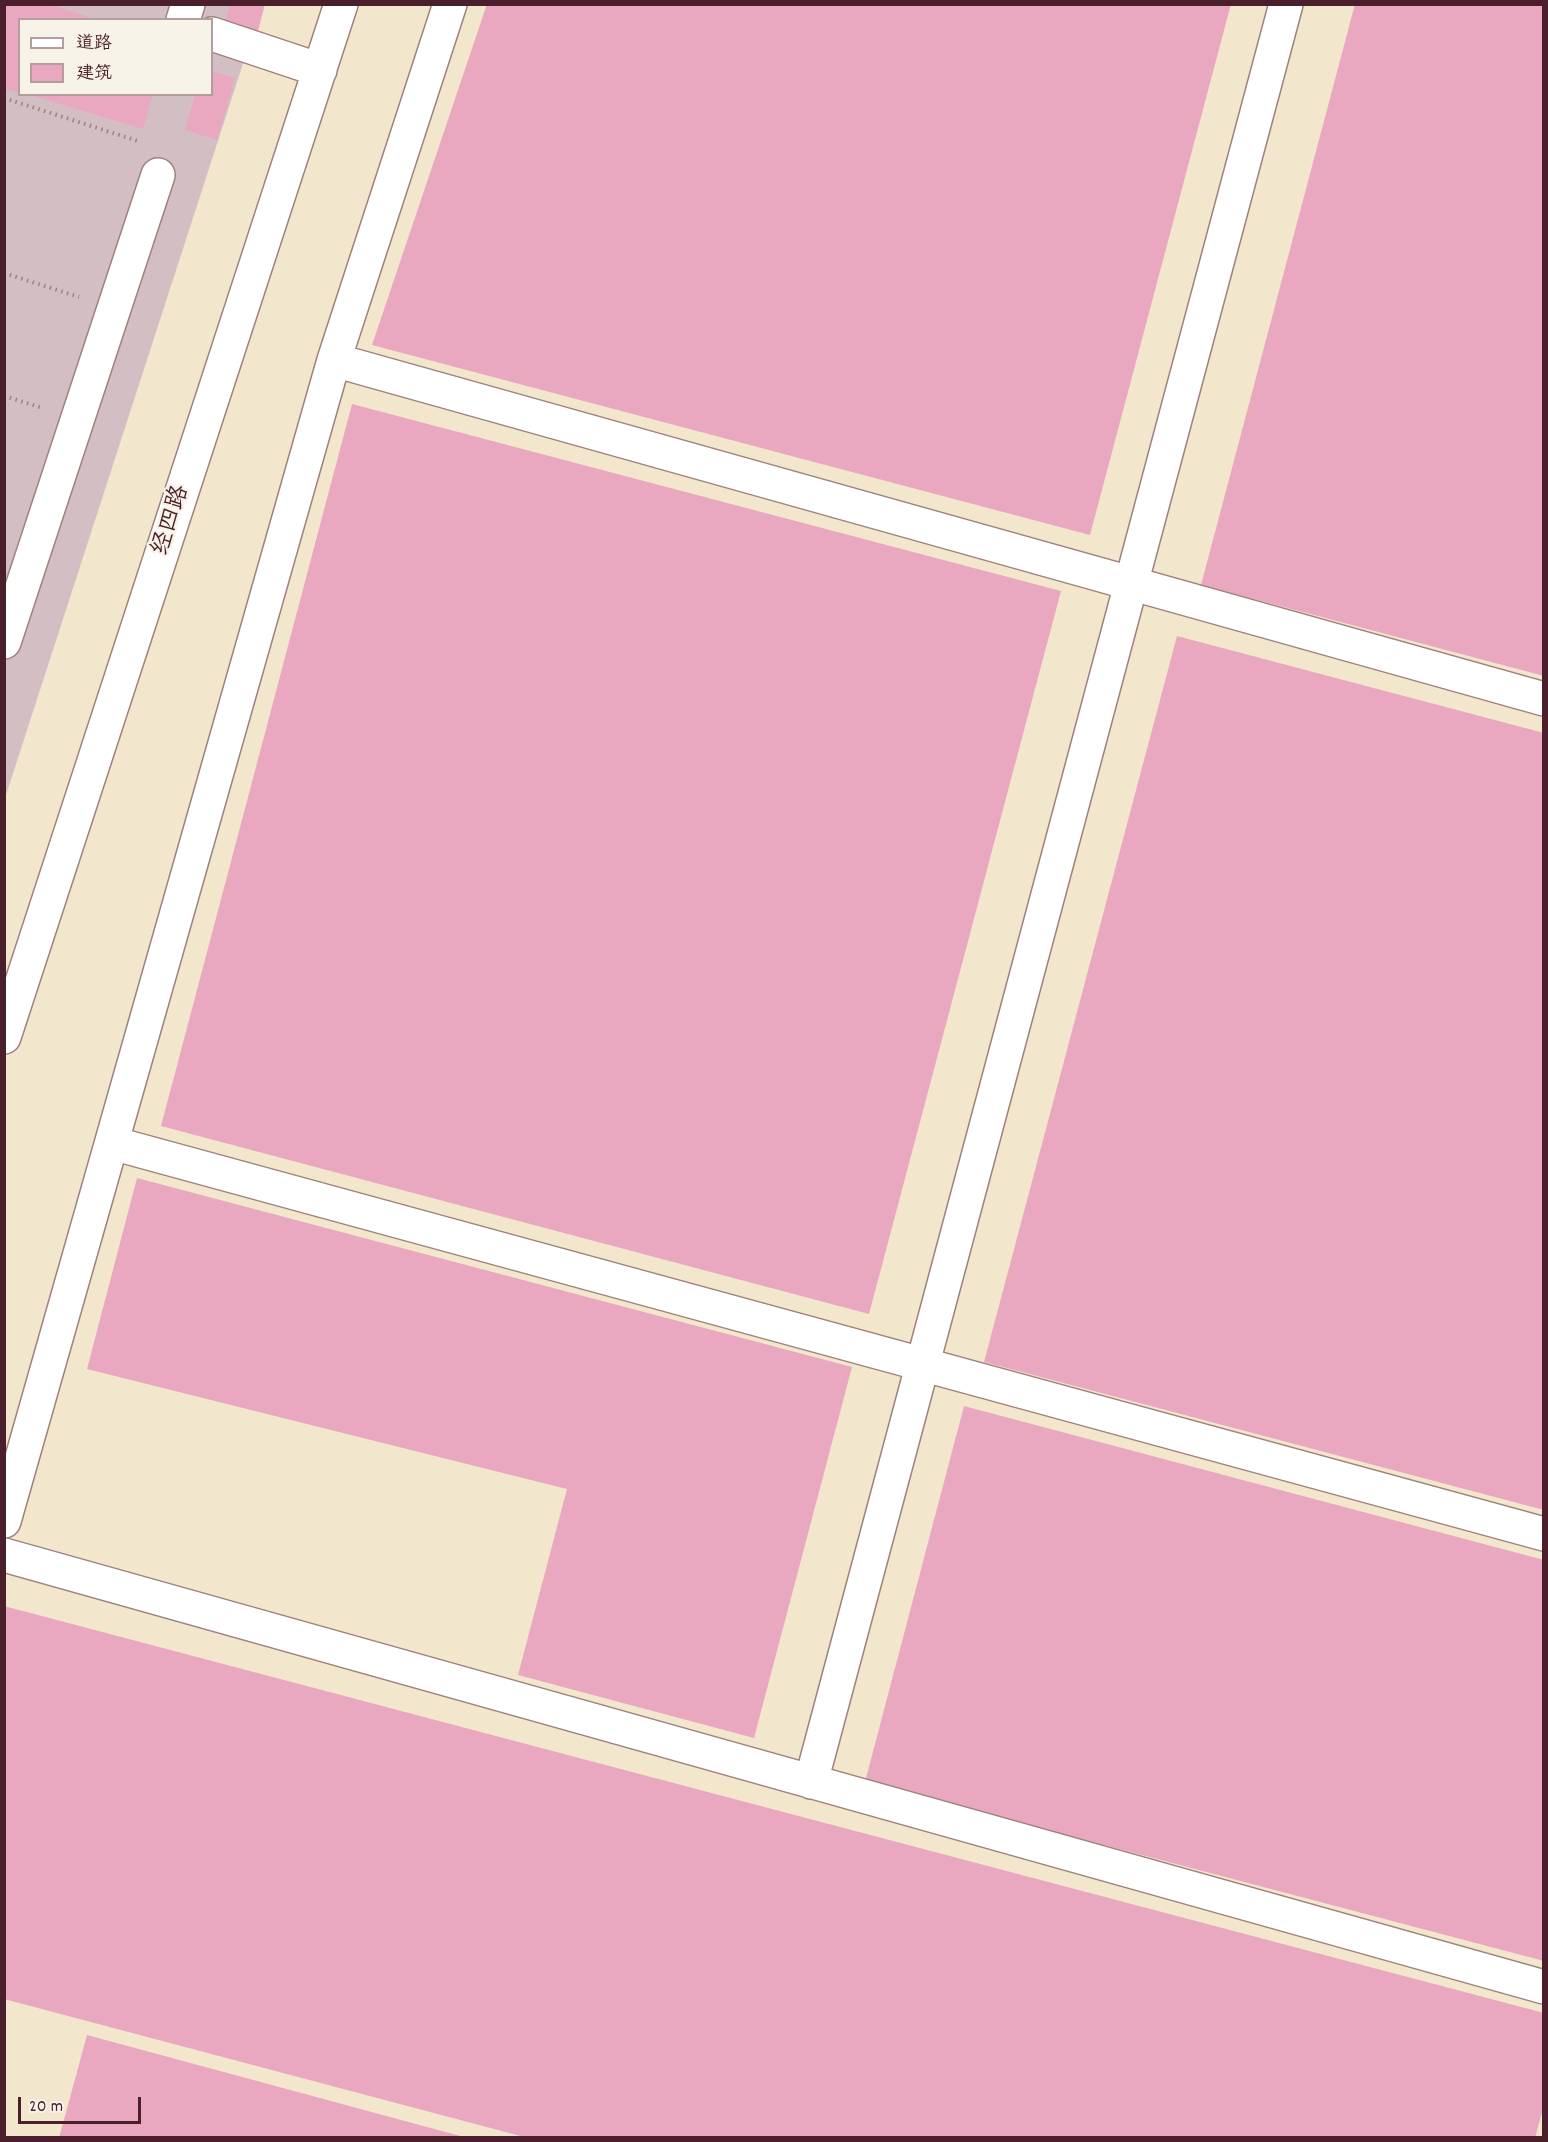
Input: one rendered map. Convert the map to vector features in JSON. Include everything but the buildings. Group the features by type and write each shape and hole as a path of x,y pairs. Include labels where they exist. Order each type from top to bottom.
{"street":[{"name":"经四路","path":"4,1037 341,4"},
{"path":"4,1521 12,1464 112,1143 334,360 450,4"},
{"path":"811,1782 1286,4"},
{"path":"213,34 320,70"},
{"path":"4,642 158,175"},
{"path":"334,360 1544,699"},
{"path":"112,1143 1544,1534"},
{"path":"4,1555 1544,1987"}],"path":[{"path":"4,98 159,148 158,175"},
{"path":"4,273 114,308"}],"shaded area":[{"path":"5,5 262,5 5,798"}]}
